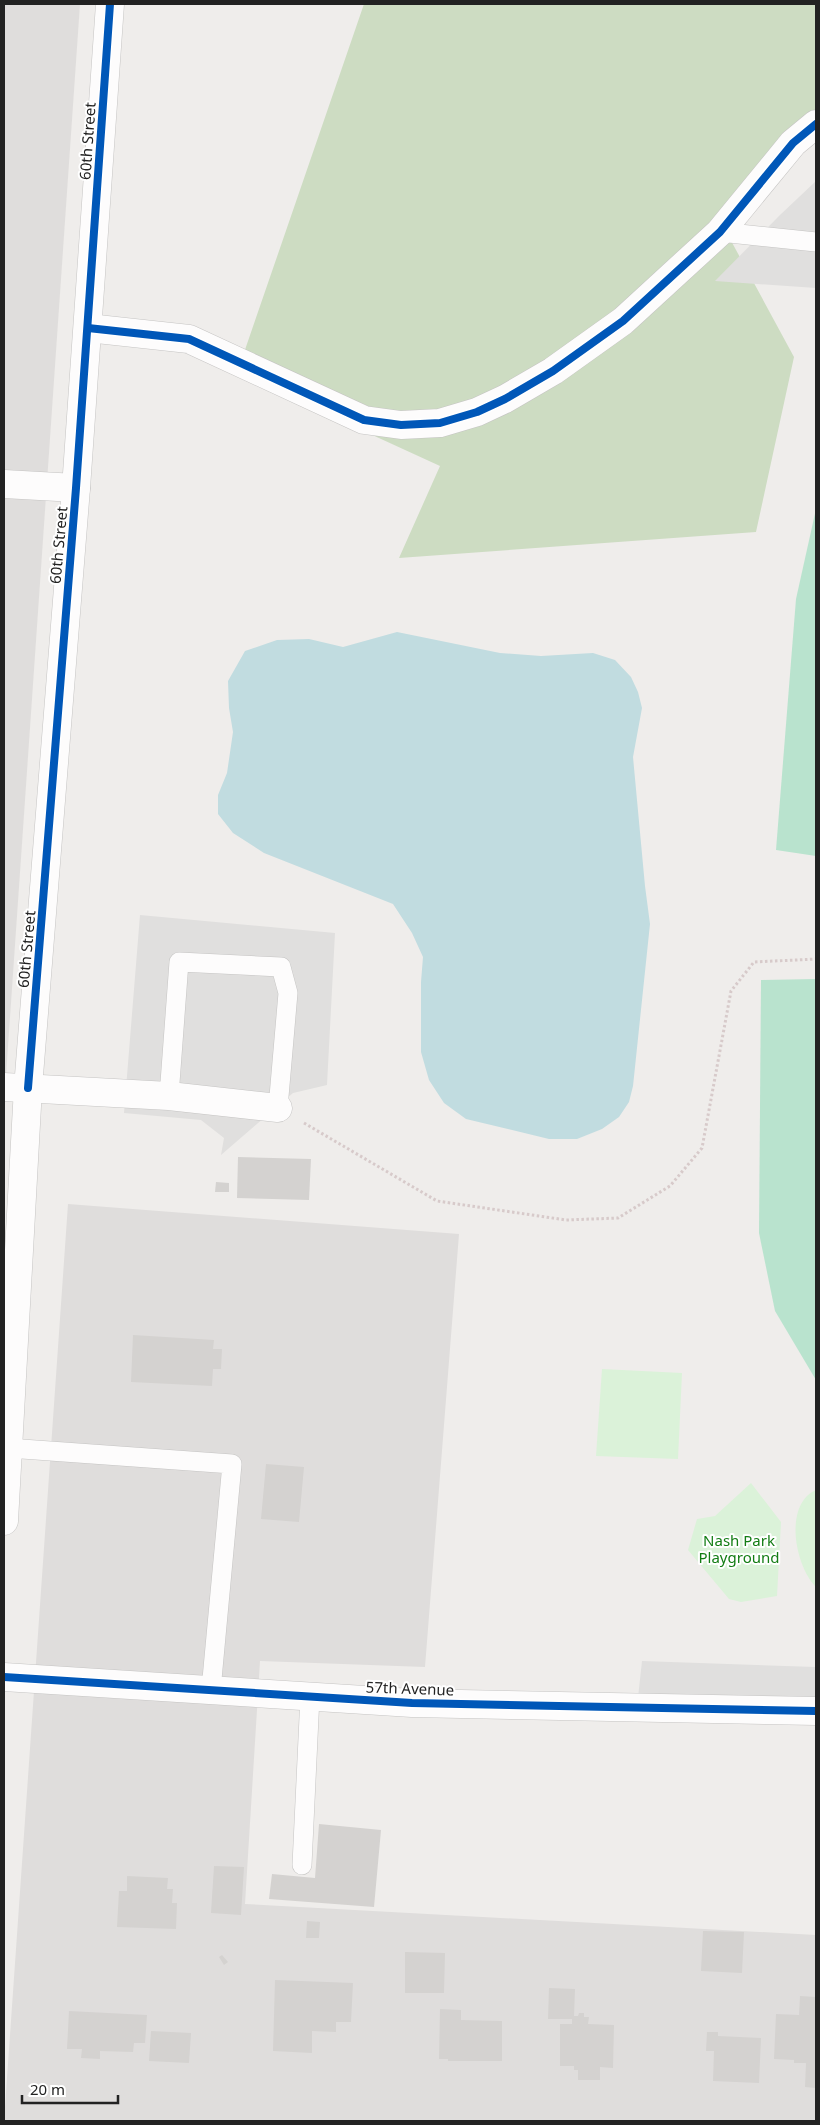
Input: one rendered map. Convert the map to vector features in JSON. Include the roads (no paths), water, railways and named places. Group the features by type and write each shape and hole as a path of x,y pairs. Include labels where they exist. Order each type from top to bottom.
{"street":[{"name":"60th Street","path":"4,1522 8,1448 16,1087 76,488 110,4"},
{"path":"88,328 189,339 364,420 401,425 440,423 477,412 505,399 553,372 623,321 720,232 793,143 816,124"},
{"path":"4,484 76,488"},
{"path":"16,1087 169,1096 278,1108"},
{"name":"57th Avenue","path":"4,1677 412,1703 816,1711"}],"lane":[{"path":"720,232 816,242"},
{"path":"169,1096 179,962 281,967 288,993 278,1108"},
{"path":"8,1448 232,1464 211,1690"},
{"path":"302,1865 310,1696"}],"water":[{"path":"397,632 500,653 541,656 593,653 615,660 631,677 638,692 642,708 633,757 650,924 633,1086 629,1102 619,1117 602,1129 577,1139 549,1139 466,1119 444,1103 429,1080 421,1052 423,957 412,933 393,904 264,853 233,833 218,814 218,795 227,773 233,732 229,708 228,681 245,651 277,640 309,639 343,647"}],"park label":[{"name":"Nash Park Playground","path":"739,1548"}]}
